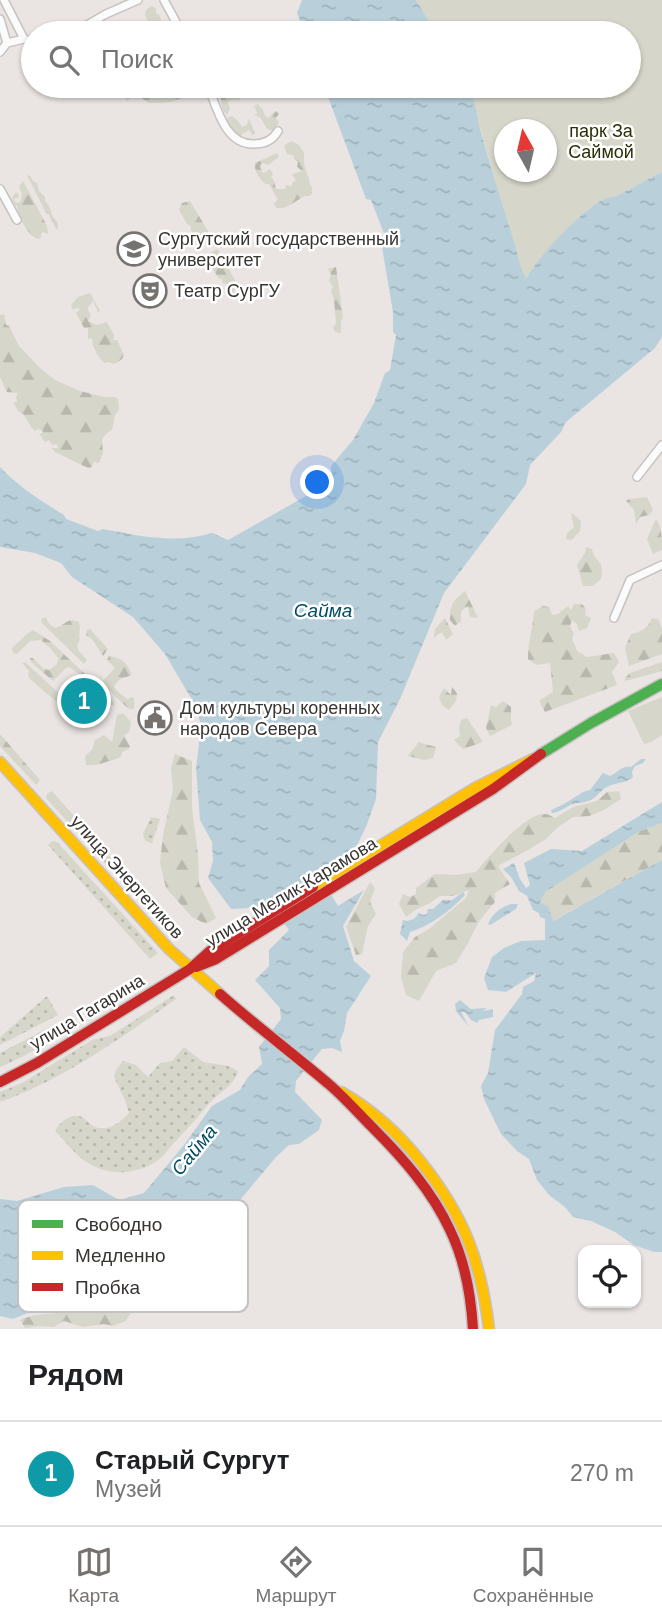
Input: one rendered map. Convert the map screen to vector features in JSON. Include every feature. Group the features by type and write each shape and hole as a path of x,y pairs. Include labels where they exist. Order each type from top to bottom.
{"main road":[{"name":"улица Мелик-Карамова","path":"190,969 399,848 502,783 533,759 662,684"},
{"name":"улица Мелик-Карамова","path":"213,955 394,836 506,770 533,759"},
{"name":"улица Энергетиков","path":"0,762 169,949 329,1085 393,1148 437,1206 459,1252 466,1277 473,1329"},
{"name":"улица Гагарина","path":"0,1082 37,1063 190,969"},
{"name":"улица Энергетиков","path":"329,1085 379,1116 405,1142 450,1201 472,1248 487,1308 489,1329"}],"street":[{"path":"4,0 21,33"},
{"path":"94,21 138,0"},
{"path":"164,0 175,21"},
{"path":"0,19 7,43"},
{"path":"0,52 7,43 21,40"},
{"path":"213,98 226,128 240,143 258,144 273,138 278,131"},
{"path":"0,189 17,220"},
{"path":"637,477 662,445"},
{"path":"614,618 630,580 662,565"}],"green space":[{"name":"парк За Саймой","path":"416,0 662,0 662,172 593,206 549,248 526,280 495,182 557,182 557,119 494,119 494,178 473,98 641,98 641,21 429,21"},
{"path":"151,6 156,8 161,20 148,21 146,10"},
{"path":"142,98 181,98 171,102 149,103"},
{"path":"240,98 228,102 230,109 227,115 221,100"},
{"path":"258,104 269,118 276,111 279,114 276,118 279,123 273,131 267,129 260,117 254,115 257,113 255,107 251,108"},
{"path":"232,116 242,127 247,125 249,119 255,133 252,135 249,130 241,135 244,142 234,136 230,129 227,118"},
{"path":"291,141 299,145 304,153 304,164 312,194 287,206 276,208 274,203 278,200 269,184 265,184 259,177 255,163 277,153 279,157 268,165 262,163 262,172 270,169 276,189 291,186 296,180 292,175 301,170 297,167 298,161 293,155 287,154 284,146"},
{"path":"27,175 37,183 58,223 58,229 46,213"},
{"path":"23,181 47,226 48,233 41,233 38,239 30,234 24,225 12,198 16,192 19,195 14,200 17,203 21,201 22,193 19,187"},
{"path":"190,201 213,243 207,246 205,242 202,249 196,235 191,231 191,226 179,210 182,203"},
{"path":"217,249 218,256 222,257 237,287 233,291 237,294 231,298 225,292 226,284 219,279 213,264 209,263 205,256"},
{"path":"336,267 343,317 341,333 335,332 333,328 336,323 335,310 328,269"},
{"path":"90,293 100,311 98,312 92,301 88,307 91,315 88,321 97,325 107,322 114,335 113,340 117,340 122,351 122,359 113,364 105,363 98,356 92,338 88,339 88,328 84,328 76,313 80,309 73,310 71,305 78,297"},
{"path":"4,314 6,325 19,346 55,380 80,391 118,399 119,410 115,415 112,430 102,439 103,453 99,463 94,462 91,468 55,452 52,448 58,448 57,444 52,445 49,440 45,442 39,434 43,433 42,430 35,431 18,411 13,402 17,402 18,393 7,392 0,377 0,315"},
{"path":"647,497 653,510 649,515 640,517 636,524 634,510 626,501"},
{"path":"571,512 581,521 580,531 572,540 566,539 567,533 574,527"},
{"path":"656,519 661,529 662,550 653,554 647,539"},
{"path":"586,547 592,549 602,567 601,579 593,586 583,586 577,565"},
{"path":"465,591 478,618 470,617 468,606 461,611 461,621 455,626 450,620 451,607"},
{"path":"574,604 582,604 586,609 585,615 591,618 587,628 579,631 572,620 570,626 577,651 587,657 614,653 619,662 612,672 617,685 545,712 540,700 553,692 550,663 536,665 528,659 534,611 543,606 549,607 552,615 558,614 568,606 571,610"},
{"path":"46,617 56,628 70,621 79,622 80,640 77,645 87,660 84,664 42,623 41,619"},
{"path":"445,618 453,634 446,640 442,632 434,637 435,629"},
{"path":"652,618 658,619 662,628 662,654 629,666 625,648 631,634 644,629"},
{"path":"90,629 108,649 103,656 92,639 86,635"},
{"path":"33,630 50,641 85,674 81,675 69,667 53,681 31,662 30,658 33,658 44,669 49,670 59,659 41,640 30,641 17,654 13,653 12,648"},
{"path":"109,656 126,664 132,675 120,679 114,686 127,699 134,698 134,709 129,709 101,683 115,668 107,660"},
{"path":"25,662 79,712 79,719 30,679 29,671 22,663"},
{"path":"662,662 662,671 625,681 630,673"},
{"path":"86,682 86,687 90,689 95,686 114,702 114,705 97,695 80,707 74,696 67,695 69,691"},
{"path":"452,687 457,693 456,701 449,710 442,705 439,697 444,688 451,695"},
{"path":"662,697 662,735 644,744 628,711"},
{"path":"503,701 511,707 512,725 490,736 486,728 491,705 496,707"},
{"path":"123,713 131,722 129,732 124,736 129,749 122,752 121,757 86,765 85,756 92,750 95,740 104,735 112,742 117,715"},
{"path":"467,718 483,742 463,749 454,740 460,736 461,720"},
{"path":"0,734 40,780 36,785 0,746"},
{"path":"418,742 436,747 433,758 424,760 408,756"},
{"path":"175,754 192,761 192,808 199,883 216,918 206,924 192,917 166,888 160,863 173,790 171,768"},
{"path":"52,791 152,905 154,911 149,911 46,798"},
{"path":"619,791 621,799 604,810 589,816 573,817 546,839 498,866 510,884 495,893 495,902 479,921 456,963 436,971 419,1001 406,995 401,977 403,952 415,937 429,929 466,898 469,890 453,896 440,896 406,917 399,904 403,894 410,897 416,894 416,888 435,874 476,872 508,837 537,815 546,814 555,818 573,807 597,801 607,792"},
{"path":"151,817 160,819 152,843 145,841 143,834"},
{"path":"662,823 662,860 552,921 540,904 544,892 640,831"},
{"path":"53,841 57,842 158,953 150,959 48,845"},
{"path":"370,882 375,888 370,902 376,914 368,926 362,954 356,955 346,927"},
{"path":"174,995 176,999 69,1070 0,1102 0,1092 22,1083 92,1040 110,1036"},
{"path":"47,996 58,1015 0,1045 0,1037"},
{"path":"60,1022 63,1031 59,1035 0,1067 0,1053"},
{"path":"184,1047 203,1062 229,1066 238,1071 229,1086 211,1102 162,1157 153,1163 145,1168 126,1172 108,1171 90,1164 55,1131 63,1121 74,1116 82,1117 100,1128 118,1123 129,1113 114,1077 123,1061 136,1065 148,1077 160,1063 172,1061"},
{"path":"131,1312 126,1321 112,1326 104,1324 83,1327 64,1321 54,1327 25,1328 20,1320 37,1315"}],"water":[{"path":"302,0 416,0 429,21 300,21 297,13"},
{"name":"Сайма","path":"328,98 473,98 494,182 526,279 549,247 592,206 662,172 662,337 655,348 566,422 561,432 530,465 526,484 444,593 400,699 378,742 376,799 366,827 356,847 318,873 338,906 364,890 343,926 354,961 371,976 347,1013 340,1041 342,1052 332,1048 322,1049 296,1081 295,1092 322,1120 319,1130 299,1144 289,1145 240,1200 119,1200 144,1193 212,1106 240,1090 248,1077 262,1064 259,1047 281,1019 280,1008 255,980 269,966 269,950 289,930 272,907 231,909 208,878 213,861 212,842 200,820 196,768 201,729 198,710 165,654 133,617 72,577 61,563 35,553 0,547 0,467 66,519 98,531 103,529 171,538 212,533 228,540 331,482 331,466 353,440 374,403 385,373 390,370 396,335 393,332 393,312 381,241 385,236 371,200 366,199"},
{"path":"641,759 646,759 635,766 630,779 607,787 589,801 552,813 551,810 590,790 603,773 610,776 622,768 631,767"},
{"path":"662,802 662,823 640,831 545,892 540,903 548,906 553,921 662,860 662,1252 634,1245 615,1232 591,1221 573,1217 549,1195 537,1180 529,1159 501,1134 484,1099 481,1086 488,1073 495,1030 522,994 523,987 534,981 536,973 506,992 488,990 484,978 492,957 521,941 545,940 545,919 533,910 527,896 519,891 503,869 514,863 526,888 530,885 524,863 551,849 582,851"},
{"path":"463,892 465,895 446,912 410,932 407,941 400,934 403,920 414,919 419,913 427,914 428,909 433,909 443,900 452,900"},
{"path":"511,904 518,904 516,909 488,924 497,911"},
{"path":"460,1000 471,1009 493,1009 493,1017 479,1020 477,1023 465,1012 461,1012 469,1027 456,1011 455,1004"},
{"name":"Сайма","path":"93,1185 119,1200 20,1200 64,1187"},
{"name":"Сайма","path":"0,1199 18,1201 18,1312 30,1312 13,1319 0,1316"}],"traffic: fast":[{"path":"541,754 662,684"}],"traffic: slow":[{"path":"313,887 475,788 533,759"},
{"path":"0,762 169,949 220,994"},
{"path":"341,1092 375,1115 404,1142 449,1201 475,1261 489,1329"}],"traffic: jam":[{"path":"196,967 216,959 493,789 541,754"},
{"path":"0,1082 37,1063 190,969 210,951 313,887"},
{"path":"220,994 337,1091 416,1176 443,1216 460,1254 471,1304 473,1329"}],"place":[{"name":"Сургутский государственный университет","path":"134,249"},
{"name":"Театр СурГУ","path":"150,291"},
{"name":"Старый Сургут","path":"84,701"},
{"name":"Дом культуры коренных народов Севера","path":"155,718"}]}
